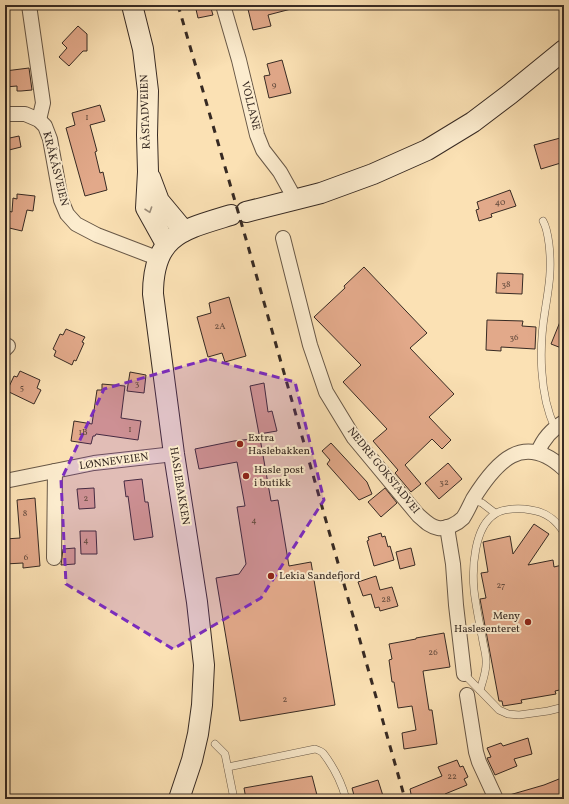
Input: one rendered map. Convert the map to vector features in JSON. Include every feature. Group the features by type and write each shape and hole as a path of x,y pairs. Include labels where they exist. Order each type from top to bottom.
{"main road":[{"name":"RÅSTADVEIEN","path":"132,5 143,49 148,91 148,172 146,208 162,251"},
{"path":"162,251 184,231 191,227 238,213 321,193 374,174 427,150 473,122 564,50"},
{"name":"RÅSTADVEIEN","path":"148,172 160,201 184,231"},
{"name":"HASLEBAKKEN","path":"162,251 153,277 153,294 174,454 197,602 204,665 202,705 198,734 192,760 179,799"}],"street":[{"name":"KRÅKÅSVEIEN","path":"29,5 43,103 40,120"},
{"name":"VOLLANE","path":"223,5 239,60 257,135 263,150 280,172 295,199"},
{"name":"KRÅKÅSVEIEN","path":"5,114 25,114 40,120 45,126 50,139 61,200 67,214 76,224 98,235 162,251"},
{"name":"NEDRE GOKSTADVEI","path":"283,238 310,345 326,392 354,438 418,515 429,525 437,528 447,527"},
{"path":"538,452 541,444 560,425"},
{"path":"464,674 453,564 447,527 456,524 463,517 488,476 502,462 519,453 527,451 538,452 554,460 564,469"},
{"name":"LØNNEVEIEN","path":"5,480 94,464 174,454"},
{"path":"54,558 55,471"},
{"path":"467,695 476,752 496,799"}],"lane":[{"path":"543,221 547,234 551,263 550,282 545,311 542,362 544,391 550,416 560,425"},
{"path":"473,500 482,503 495,513"},
{"path":"480,690 486,673 486,660 474,589 474,571 476,546 481,532 487,521 495,513 501,511 526,509 538,511 551,517 560,526 564,533"},
{"path":"464,674 499,710 508,714 519,715 564,707"},
{"path":"215,744 225,754 234,799"},
{"path":"228,767 315,749 322,752 344,792 346,799"}],"highlighted area":[{"path":"209,359 295,382 324,500 261,598 173,649 66,584 61,480 104,389"}],"building":[{"path":"195,5 210,5 213,15 198,18"},
{"path":"247,5 290,5 291,9 268,15 271,26 253,30"},
{"path":"78,26 87,34 87,51 83,51 69,66 59,57 67,48 62,43"},
{"path":"282,60 291,93 269,98 264,76 270,75 267,64"},
{"path":"29,68 32,90 17,91 17,86 5,87 5,71"},
{"path":"100,105 105,121 90,125 97,151 95,152 100,173 103,172 107,190 85,196 66,128 75,125 72,113"},
{"path":"19,136 21,147 5,151 5,139"},
{"path":"564,137 564,162 541,169 534,145"},
{"path":"510,190 516,206 491,214 492,217 479,221 476,210 479,209 477,202"},
{"path":"17,194 35,196 33,211 27,210 22,231 5,227 5,210 12,212 13,198 17,199"},
{"path":"364,267 427,333 410,348 454,394 429,417 451,440 442,449 432,439 405,465 421,484 411,492 395,473 398,470 373,441 387,429 343,382 361,365 314,317 345,288 344,286"},
{"path":"497,273 523,274 522,294 496,293"},
{"path":"229,297 246,356 225,362 222,353 208,357 197,317 211,313 209,303"},
{"path":"564,312 564,349 551,344"},
{"path":"487,320 523,321 522,326 536,327 535,349 501,347 501,351 486,350"},
{"path":"66,329 85,337 76,361 74,360 72,365 54,356 56,351 53,349 60,334 63,335"},
{"path":"20,371 40,380 37,388 41,390 34,404 7,391 14,376 17,377"},
{"path":"130,372 146,375 144,393 127,391"},
{"path":"264,383 268,412 272,411 277,431 259,434 250,386"},
{"path":"102,384 125,386 121,418 141,421 138,440 96,434 93,436 91,444 71,441 74,421 92,424 97,390 102,390"},
{"name":"Lekia Sandefjord","path":"260,438 271,501 278,500 289,566 311,562 335,705 240,721 216,578 239,574 246,564 237,507 245,506 237,462 199,469 195,449 234,441"},
{"path":"331,443 367,482 372,494 359,500 327,464 330,460 322,451"},
{"path":"448,463 462,479 439,499 425,483"},
{"path":"142,479 145,502 148,502 153,537 134,540 128,496 126,497 124,481"},
{"path":"94,488 95,508 79,509 77,489"},
{"path":"385,488 397,503 381,517 368,502"},
{"path":"35,498 40,566 23,568 23,563 5,564 5,539 20,538 17,500"},
{"path":"534,524 549,534 528,565 553,560 554,567 562,565 564,580 560,581 564,601 564,611 562,612 564,622 564,689 555,691 556,694 521,700 522,703 503,706 502,701 499,701 480,599 486,598 481,573 488,572 483,542 510,536 513,554"},
{"path":"80,531 96,531 97,554 81,554"},
{"path":"381,533 382,537 385,536 388,547 390,546 394,560 374,566 367,541 369,540 368,537"},
{"path":"75,548 75,564 61,565 63,549"},
{"path":"411,548 415,565 400,569 396,552"},
{"path":"376,576 380,590 392,587 398,606 380,611 379,607 375,608 371,594 363,596 358,582"},
{"path":"444,633 450,667 423,671 429,710 432,710 437,744 404,749 402,733 416,730 412,706 398,708 394,682 392,682 389,660 392,659 389,644"},
{"path":"528,738 532,754 514,759 517,766 495,775 487,758 491,757 487,748 501,743 503,746"},
{"path":"457,760 460,767 463,766 468,777 464,779 467,785 445,794 448,799 412,799 410,789 442,776 438,767"},
{"path":"312,776 318,799 246,799 244,788"},
{"path":"564,777 564,799 507,799 506,796 544,785"},
{"path":"378,780 384,799 355,799 352,788"}],"railway":[{"path":"178,5 405,799"}],"place":[{"name":"Extra Haslebakken","path":"240,444"},
{"name":"Hasle post i butikk","path":"246,476"},
{"name":"Lekia Sandefjord","path":"271,576"},
{"name":"Meny Haslesenteret","path":"528,622"}]}
